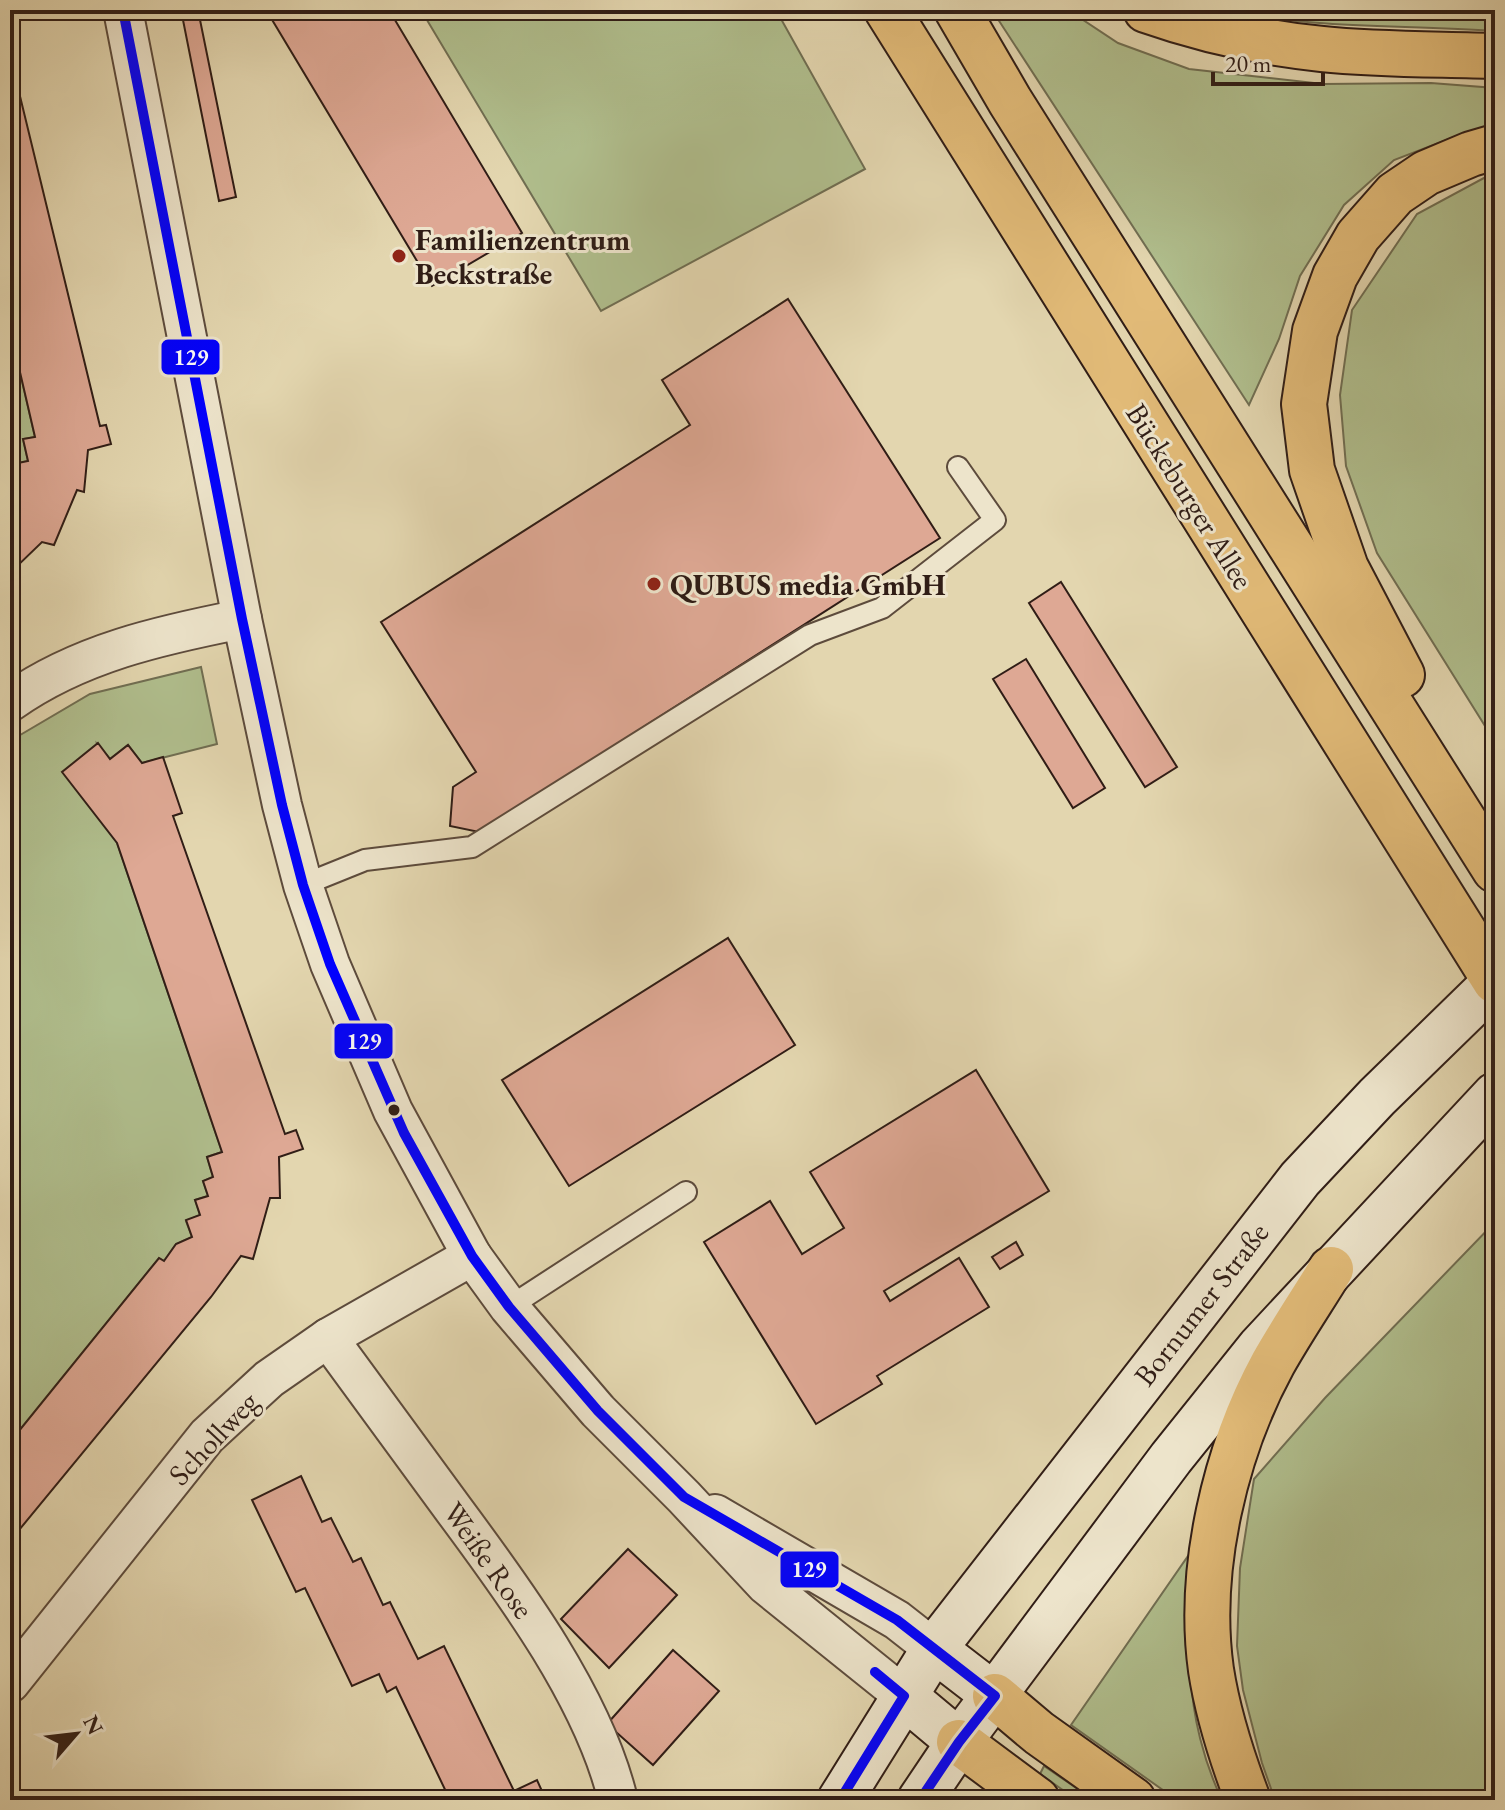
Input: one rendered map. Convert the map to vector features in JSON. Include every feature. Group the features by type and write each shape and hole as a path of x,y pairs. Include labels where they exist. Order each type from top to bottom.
{"highway":[{"name":"Bückeburger Allee","path":"887,10 1495,982"},
{"name":"Bückeburger Allee","path":"957,10 1010,101 1491,864"},
{"path":"1146,10 1252,39 1323,49 1495,56"},
{"path":"1491,864 1439,745 1346,568 1312,470 1304,404 1315,331 1335,276 1358,236 1395,194 1426,173 1495,147"},
{"path":"1248,1800 1226,1738 1211,1671 1207,1610 1212,1549 1227,1480 1249,1415 1273,1364 1331,1269"},
{"path":"995,1696 1039,1733 1133,1800"},
{"path":"959,1742 1037,1800"}],"main road":[{"name":"Bornumer Straße","path":"840,1800 934,1649 1300,1179 1377,1097 1495,982"},
{"path":"920,1800 959,1742 1171,1458 1260,1347 1495,1095"},
{"path":"934,1649 995,1696"},
{"path":"904,1696 959,1742"}],"street":[{"path":"123,10 242,619 282,805 303,885 349,1011 393,1111 472,1256 509,1307 598,1411 766,1585 904,1696"},
{"path":"10,702 34,685 84,661 147,638 242,619"},
{"name":"Schollweg","path":"10,1683 207,1436 269,1379 328,1338 472,1256"},
{"name":"Weiße Rose","path":"328,1338 509,1584 557,1662 596,1735 618,1800"},
{"path":"684,1497 897,1620 934,1649"}],"lane":[{"path":"303,885 365,860 472,847 810,635 882,608 995,520 958,467"},
{"path":"509,1307 686,1192"}],"green space":[{"path":"421,10 776,10 865,169 601,311"},
{"path":"992,10 1068,10 1118,43 1189,69 1323,84 1431,83 1495,88 1495,126 1467,132 1394,160 1344,205 1300,276 1279,339 1249,405"},
{"path":"1227,10 1495,10 1495,31 1327,24"},
{"path":"1495,172 1495,742 1377,553 1346,466 1340,395 1352,310 1417,214"},
{"path":"10,329 35,437 23,439 28,461 13,464 17,481 10,483"},
{"path":"201,667 217,744 142,763 128,745 110,759 97,744 117,843 222,1152 207,1157 213,1177 203,1181 208,1196 195,1200 200,1215 186,1221 192,1237 176,1244 164,1261 159,1258 10,1442 10,741 90,694"},
{"path":"1495,1222 1495,1800 1275,1800 1243,1690 1237,1646 1240,1568 1254,1479 1325,1398"},
{"path":"1197,1543 1191,1641 1192,1690 1200,1738 1222,1800 1177,1800 1071,1725"},
{"path":"1044,1766 1094,1800 1077,1800 1040,1774"}],"building":[{"path":"181,10 198,10 236,197 219,201"},
{"path":"283,10 389,10 522,233 432,286 271,18"},
{"path":"10,55 100,426 106,425 111,444 88,450 84,492 77,490 54,545 42,542 10,573 10,483 17,481 13,464 28,461 23,439 35,437 10,329"},
{"name":"QUBUS media GmbH","path":"788,299 940,538 479,832 450,826 453,787 476,772 381,622 690,425 662,380"},
{"path":"1061,582 1177,767 1145,787 1029,603"},
{"path":"1026,659 1105,788 1073,808 993,679"},
{"path":"98,743 110,759 128,745 142,763 163,757 182,813 173,816 285,1134 296,1130 303,1149 279,1157 280,1198 270,1198 253,1259 241,1256 211,1297 10,1541 10,1442 159,1258 164,1261 176,1244 192,1237 186,1220 200,1215 195,1200 208,1196 203,1181 213,1177 207,1157 222,1152 117,843 62,772"},
{"path":"728,938 795,1045 569,1186 502,1080"},
{"path":"976,1070 1049,1191 884,1291 890,1301 959,1258 989,1307 877,1376 882,1384 816,1424 704,1242 770,1201 802,1254 844,1228 810,1172"},
{"path":"1016,1242 1023,1255 1000,1269 992,1257"},
{"path":"301,1476 322,1522 331,1518 353,1562 361,1558 383,1605 390,1602 418,1659 444,1646 514,1791 537,1780 546,1800 450,1800 396,1687 387,1692 379,1674 352,1686 305,1588 296,1592 252,1500"},
{"path":"628,1549 677,1595 609,1668 561,1619"},
{"path":"673,1650 719,1691 653,1765 607,1724"}],"transit line":[{"name":"129","path":"123,10 242,619 282,805 303,885 330,964 404,1133 472,1256 509,1307 598,1411 684,1497 897,1620 995,1696 920,1800"},
{"name":"129","path":"840,1800 904,1696 875,1672"}],"place":[{"name":"Familienzentrum Beckstraße","path":"399,256"},
{"name":"QUBUS media GmbH","path":"654,584"}]}
